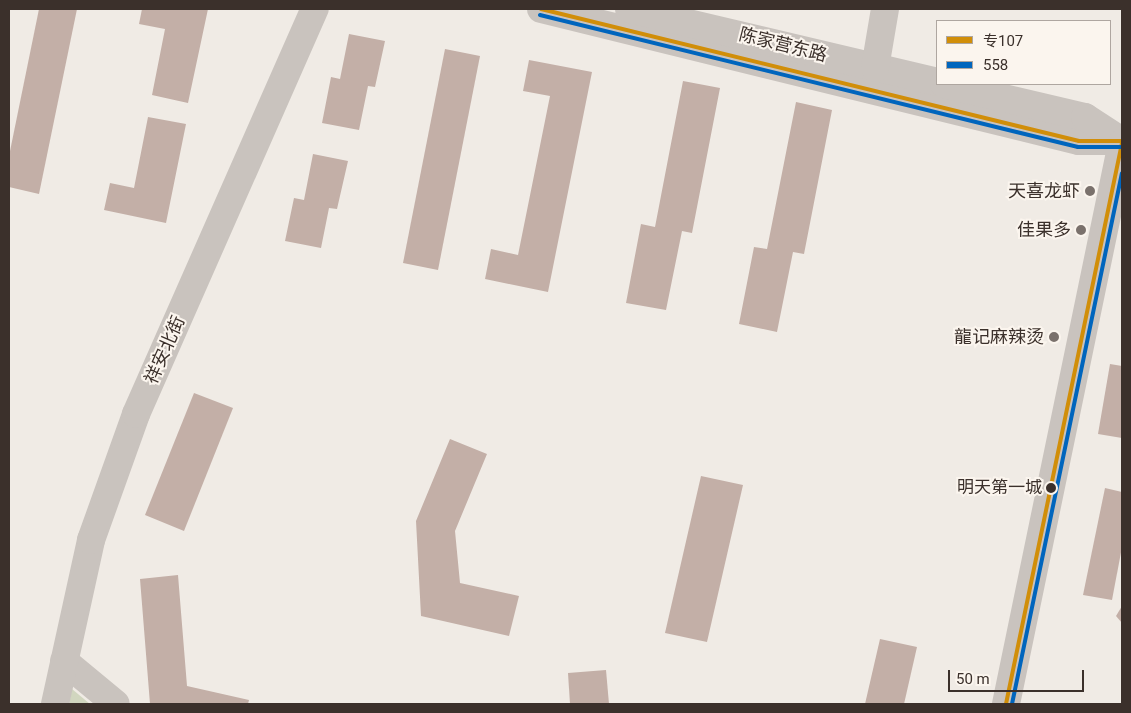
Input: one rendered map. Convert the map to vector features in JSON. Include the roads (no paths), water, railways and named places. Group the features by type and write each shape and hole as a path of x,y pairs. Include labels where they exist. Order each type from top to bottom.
{"street":[{"name":"祥安北街","path":"55,704 90,540 136,414 315,9"},
{"name":"陈家营东路","path":"541,9 1079,141 1122,142"},
{"name":"陈家营东路","path":"629,9 936,82"},
{"path":"875,68 885,9"},
{"path":"948,85 1085,117 1122,142 1006,704"},
{"path":"64,661 116,704"}],"place":[{"name":"天喜龙虾","path":"1090,191"},
{"name":"佳果多","path":"1081,230"},
{"name":"龍记麻辣烫","path":"1054,337"},
{"name":"明天第一城","path":"1051,488"}]}
